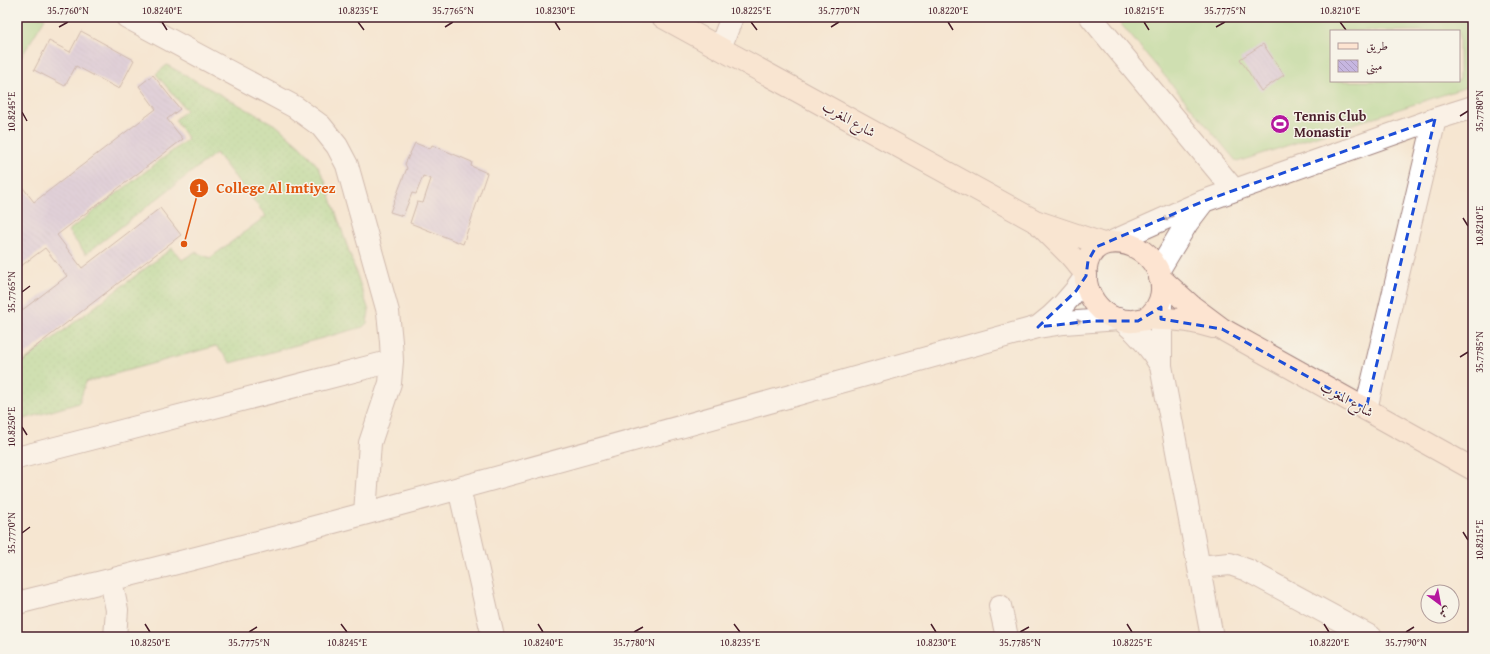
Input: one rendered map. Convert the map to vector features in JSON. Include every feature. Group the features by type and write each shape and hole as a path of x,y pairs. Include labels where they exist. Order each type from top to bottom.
{"main road":[{"name":"شارع المغرب","path":"663,17 1035,221 1108,243 1126,243 1139,249 1150,258 1160,280 1222,329 1473,469"},
{"name":"شارع المغرب","path":"1035,221 1058,242 1086,275"},
{"name":"شارع المغرب","path":"1108,243 1096,247 1091,254 1088,261 1086,275 1088,291 1096,305 1108,315 1121,320 1182,320 1222,329"},
{"path":"1154,319 1153,313 1157,307 1160,280"}],"street":[{"path":"127,17 295,107 321,126 337,146 347,165 388,312 392,360 390,383 370,443 365,513"},
{"path":"720,48 732,17"},
{"path":"1091,17 1234,190"},
{"path":"1108,243 1204,201 1435,119 1473,107"},
{"path":"1366,409 1435,119"},
{"path":"1160,280 1187,223 1204,201"},
{"path":"1038,327 1052,317 1076,291 1086,275"},
{"path":"1154,319 1161,366 1212,637"},
{"path":"17,603 111,580 459,488 1038,327 1064,323 1121,320 1138,334 1151,349 1161,366"},
{"path":"17,458 392,360"},
{"path":"459,488 487,635"},
{"path":"1198,567 1230,564 1247,570 1371,637"},
{"path":"111,580 117,610 115,637"},
{"path":"1000,606 1007,637"}],"highlighted area":[{"path":"1435,119 1366,409 1222,329 1161,319 1161,307 1138,321 1092,321 1038,327 1076,291 1086,276 1088,261 1096,247 1204,201"}],"green space":[{"path":"17,17 45,18 17,64"},
{"name":"Tennis Club Monastir","path":"1115,17 1473,17 1473,85 1237,162"},
{"path":"167,65 277,126 300,146 317,165 325,180 369,311 367,323 363,327 231,363 216,346 86,382 79,403 17,421 17,366 172,248 182,260 195,252 210,258 266,216 216,153 86,254 68,231 188,139 175,120 186,110 156,74"}],"building":[{"path":"81,31 134,60 119,89 76,66 65,86 34,70 49,41 70,52"},
{"path":"1263,44 1284,75 1261,91 1240,59"},
{"path":"153,75 180,109 167,119 183,139 57,235 82,268 160,208 181,235 17,361 17,314 67,276 45,248 21,266 17,261 17,187 20,184 34,202 156,109 139,86"},
{"path":"415,143 430,149 432,145 472,162 471,166 487,173 463,244 410,223 417,202 423,203 431,179 423,176 416,194 412,193 403,216 390,212 407,168 405,164"}],"place":[{"name":"Tennis Club Monastir","path":"1280,124"},
{"name":"College Al Imtiyez","path":"184,244"}]}
